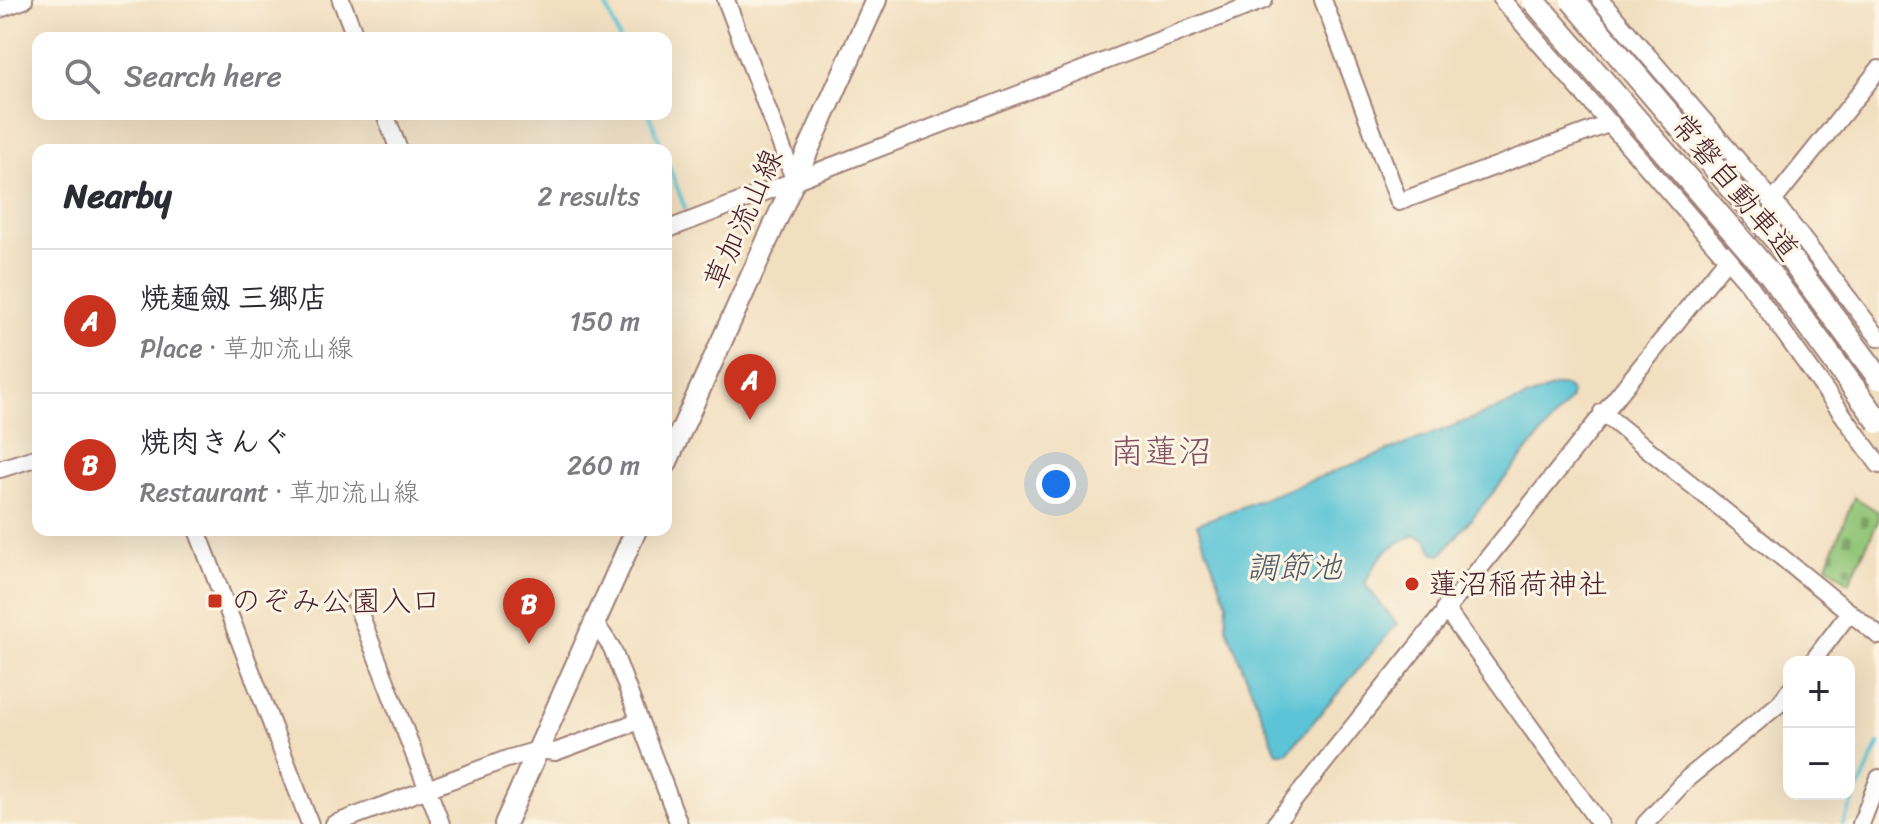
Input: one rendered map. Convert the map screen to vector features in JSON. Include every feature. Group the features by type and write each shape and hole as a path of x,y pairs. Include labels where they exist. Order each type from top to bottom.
{"highway":[{"name":"常磐自動車道","path":"1533,0 1761,263 1879,422"},
{"name":"常磐自動車道","path":"1572,0 1768,231 1879,378"}],"main road":[{"name":"草加流山線","path":"672,447 876,0"},
{"path":"505,824 633,536"}],"street":[{"path":"0,9 24,0"},
{"path":"341,0 354,32"},
{"path":"726,0 793,181"},
{"path":"672,228 1264,0"},
{"path":"1323,0 1399,202 1611,123"},
{"path":"1502,0 1726,257 1836,402 1879,465"},
{"path":"1600,0 1771,199 1879,338"},
{"path":"1275,824 1771,199 1879,69"},
{"path":"387,120 397,144"},
{"path":"1836,402 1879,367"},
{"path":"1602,412 1879,636"},
{"path":"0,469 32,459"},
{"path":"199,536 310,824"},
{"path":"355,601 441,824"},
{"path":"1445,608 1600,824"},
{"path":"1817,656 1850,612"},
{"path":"595,623 612,648 679,824"},
{"path":"1645,824 1688,778 1783,699"},
{"path":"334,824 538,750 555,752 639,721"},
{"path":"1861,824 1879,778"}],"green space":[{"path":"1854,497 1877,511 1879,519 1849,583 1827,565"}],"water":[{"name":"調節池","path":"1557,386 1565,386 1572,393 1570,400 1441,555 1433,552 1427,540 1416,535 1390,548 1379,559 1365,584 1397,624 1287,753 1277,753 1226,626 1227,603 1197,524"}],"waterway":[{"path":"604,0 617,32"},
{"path":"651,120 661,144"},
{"path":"672,174 685,208"},
{"path":"1843,824 1879,744"}],"place":[{"name":"焼麺劔 三郷店","path":"750,420"},
{"name":"蓮沼稲荷神社","path":"1412,584"},
{"name":"のぞみ公園入口","path":"215,601"},
{"name":"焼肉きんぐ","path":"529,644"}],"district":[{"name":"南蓮沼","path":"1161,451"}]}
